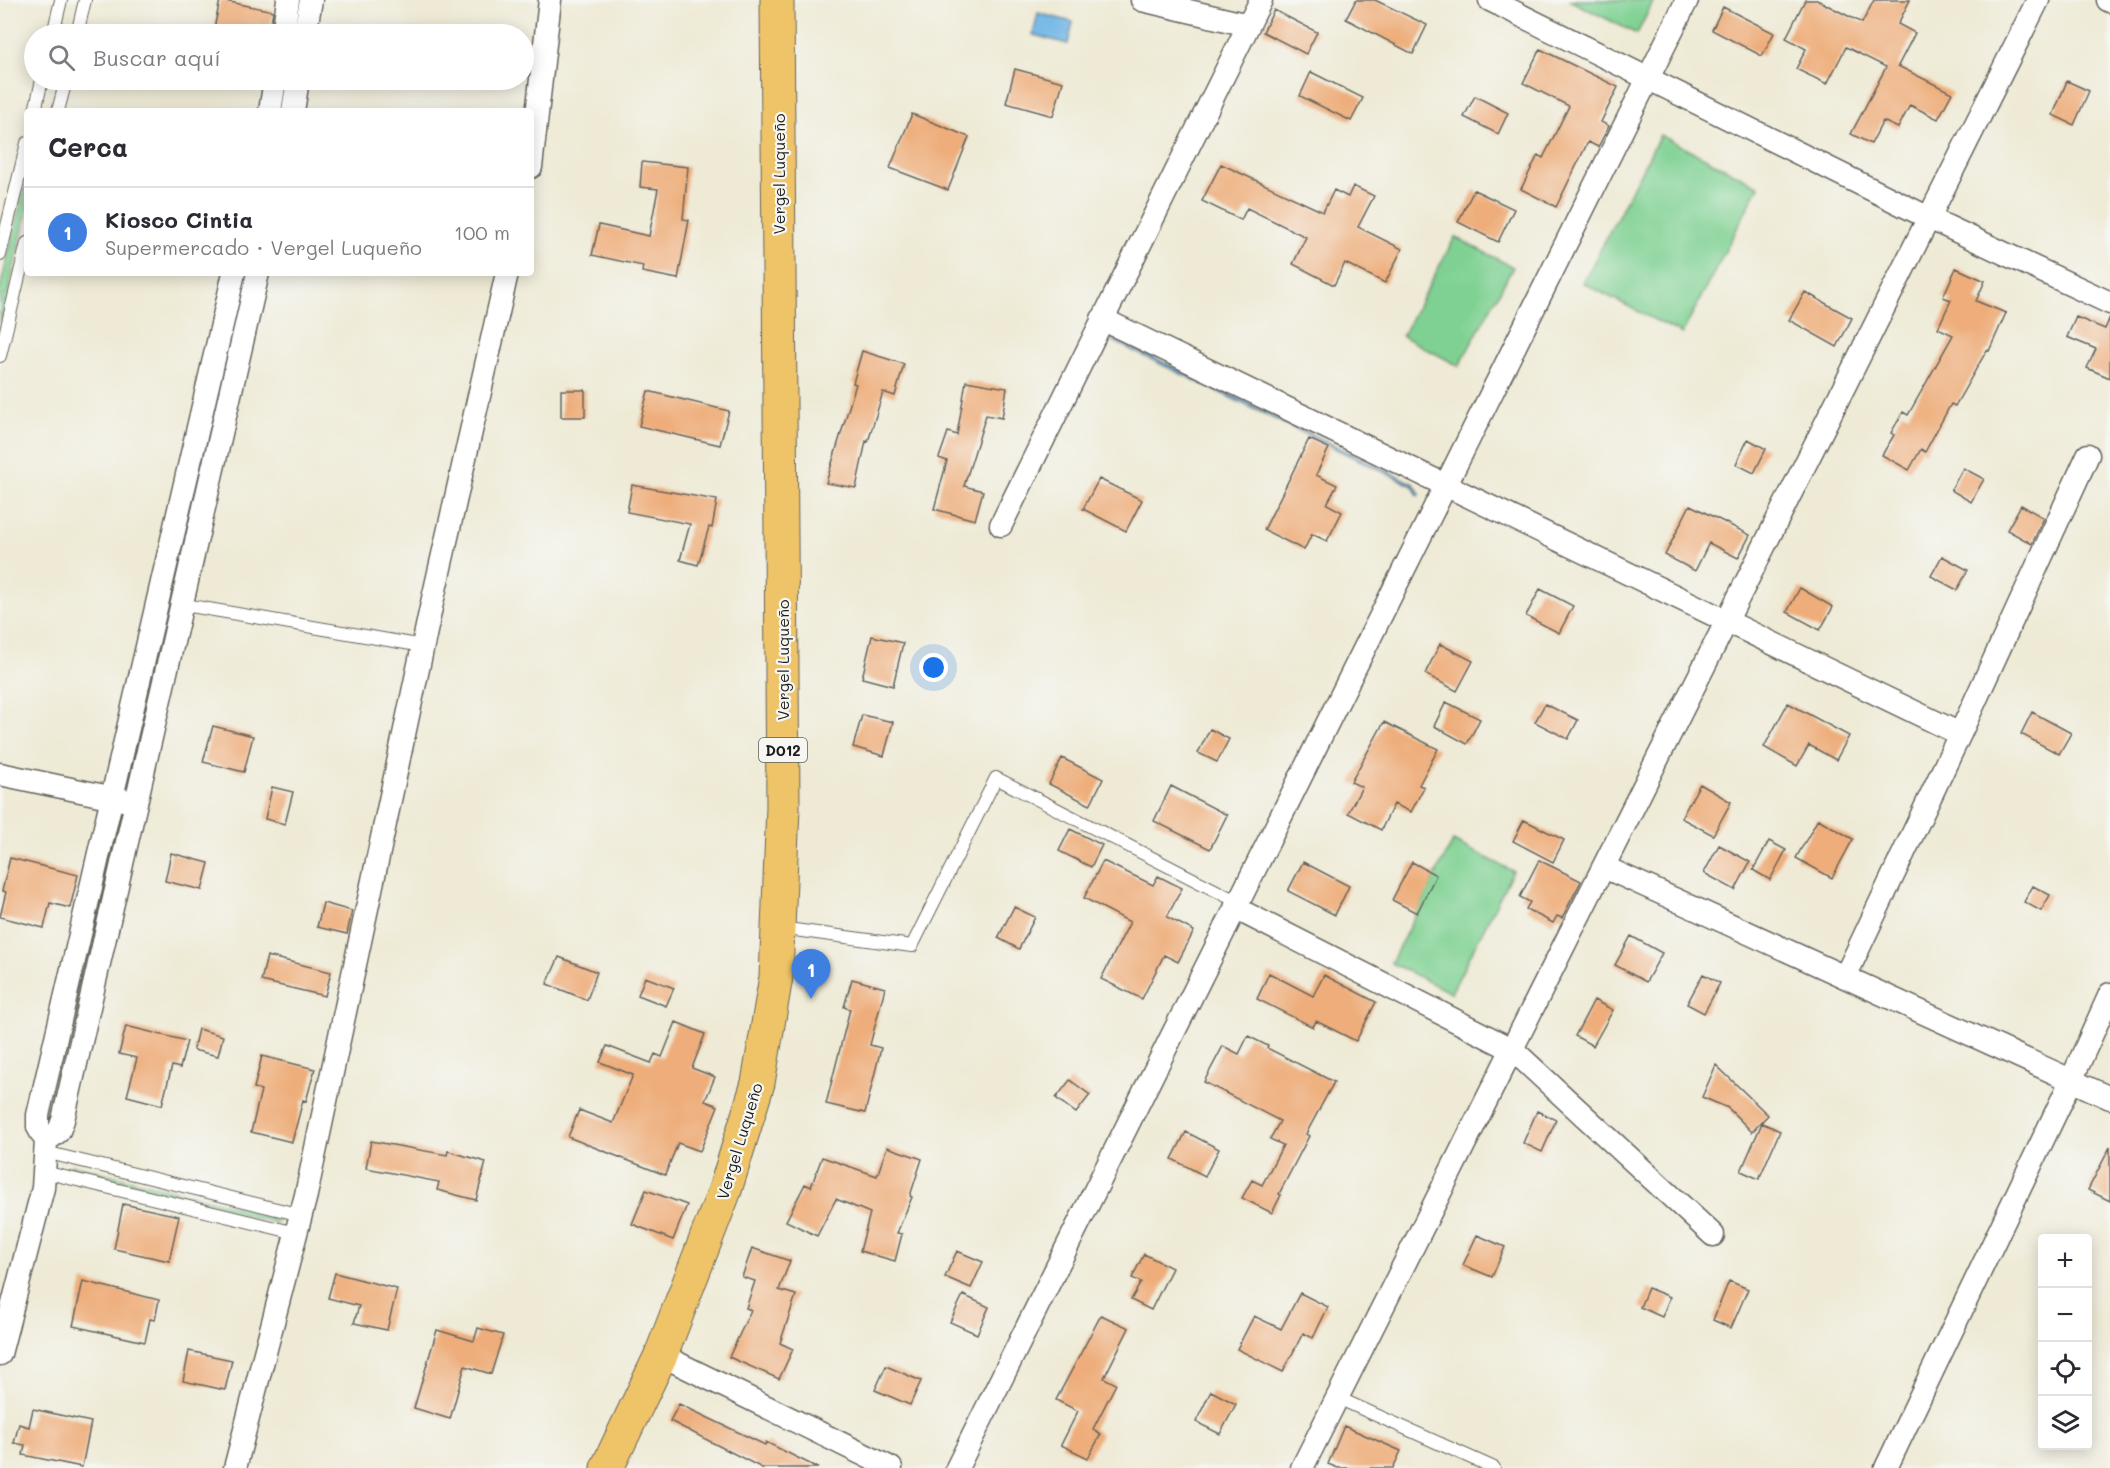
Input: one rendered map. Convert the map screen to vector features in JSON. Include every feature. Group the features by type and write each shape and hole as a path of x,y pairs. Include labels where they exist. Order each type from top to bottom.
{"main road":[{"name":"Vergel Luqueño","path":"606,1468 661,1355 725,1190 758,1083 776,977 783,807 777,0"}],"street":[{"path":"284,24 288,0"},
{"path":"307,24 311,0"},
{"path":"534,141 550,0"},
{"path":"1142,0 1248,25"},
{"path":"1001,525 1261,0"},
{"path":"1490,0 1929,218 2110,303"},
{"path":"957,1468 1686,0"},
{"path":"1302,1468 2038,0"},
{"path":"270,108 273,90"},
{"path":"293,108 296,90"},
{"path":"0,1354 41,1203 45,1155 38,1127 38,1115 233,276"},
{"path":"45,1155 63,1120 257,276"},
{"path":"235,1468 298,1224 423,646 506,276"},
{"path":"1102,319 1960,734"},
{"path":"1845,977 2088,455"},
{"path":"0,774 135,803"},
{"path":"1604,867 2110,1098"},
{"path":"1236,905 1513,1050 1713,1235"},
{"path":"1886,1468 2071,1081 2110,994"},
{"path":"661,1355 891,1468"}],"lane":[{"path":"56,24 62,0"},
{"path":"79,24 85,0"},
{"path":"36,108 40,90"},
{"path":"59,108 63,90"},
{"path":"0,255 24,155"},
{"path":"0,356 24,256"},
{"path":"158,601 423,646"},
{"path":"779,928 912,946 996,778 1236,905"},
{"path":"45,1155 298,1224"},
{"path":"45,1155 298,1224"},
{"path":"1338,1398 1494,1468"}],"green space":[{"path":"1569,0 1654,0 1637,34"},
{"path":"1660,135 1759,186 1682,334 1583,283"},
{"path":"24,189 24,225 0,325 0,289"},
{"path":"1455,237 1513,267 1459,366 1402,336"},
{"path":"116,825 120,826 51,1126 44,1122"},
{"path":"1453,841 1513,871 1451,993 1391,963"},
{"path":"72,1165 277,1217 279,1222 70,1171 69,1167"}],"water":[{"path":"1038,13 1073,22 1068,44 1033,35"},
{"path":"1110,336 1414,484 1420,494 1418,496 1413,486 1109,339"}],"building":[{"path":"220,0 273,11 271,24 215,24"},
{"path":"1356,0 1375,0 1427,25 1413,54 1346,19"},
{"path":"1805,0 1817,0 1862,23 1874,0 1910,0 1898,24 1915,33 1898,66 1952,93 1938,119 1910,105 1898,128 1883,121 1871,144 1851,134 1886,67 1846,47 1827,84 1796,69 1806,49 1786,38"},
{"path":"1723,7 1774,33 1762,56 1712,30"},
{"path":"1274,10 1317,32 1306,54 1263,32"},
{"path":"1540,49 1618,87 1601,122 1609,126 1598,147 1588,142 1556,207 1521,189 1538,155 1543,158 1569,106 1523,83"},
{"path":"1015,69 1063,82 1053,116 1006,103"},
{"path":"1311,72 1363,98 1351,121 1300,96"},
{"path":"2067,81 2089,91 2074,125 2053,115"},
{"path":"1475,96 1508,113 1498,134 1464,117"},
{"path":"912,114 969,137 948,190 890,168"},
{"path":"642,162 688,167 683,219 689,220 678,279 642,272 643,266 592,255 599,225 649,236 658,189 640,187"},
{"path":"1221,164 1323,212 1334,190 1348,197 1353,186 1374,196 1358,227 1402,249 1385,283 1345,263 1334,285 1293,264 1306,237 1247,208 1241,220 1202,201"},
{"path":"1474,190 1514,209 1498,242 1458,222"},
{"path":"1956,268 1985,281 1976,301 2006,313 1989,351 1987,350 1955,406 1951,404 1925,452 1921,449 1909,470 1882,455 1894,435 1891,433 1903,412 1908,415 1953,335 1938,328 1951,300 1943,297"},
{"path":"1805,292 1852,318 1837,347 1789,320"},
{"path":"2076,317 2105,329 2110,317 2110,378 2087,368 2096,349 2067,337"},
{"path":"862,351 904,364 895,396 883,392 868,442 866,441 856,488 826,483 856,384 853,383"},
{"path":"966,381 1007,388 1002,418 986,415 964,486 983,491 975,520 934,509 947,461 939,458 948,432 957,435"},
{"path":"561,390 585,390 585,417 561,417"},
{"path":"648,391 729,411 720,445 639,426"},
{"path":"1309,439 1329,448 1316,475 1337,485 1327,504 1342,512 1327,541 1312,534 1304,550 1264,530"},
{"path":"1748,439 1766,449 1754,473 1736,464"},
{"path":"1963,468 1984,479 1971,502 1951,490"},
{"path":"1099,479 1142,500 1126,531 1083,509"},
{"path":"632,485 717,500 712,528 709,527 698,565 680,560 690,524 627,512"},
{"path":"1690,505 1750,535 1738,558 1709,543 1695,571 1665,555"},
{"path":"2021,505 2044,518 2032,544 2007,530"},
{"path":"1942,556 1968,570 1957,590 1931,576"},
{"path":"1800,588 1833,607 1820,630 1787,612"},
{"path":"1540,589 1573,606 1559,633 1526,616"},
{"path":"872,636 903,643 893,686 862,678"},
{"path":"1440,644 1473,661 1457,691 1425,674"},
{"path":"1446,702 1480,719 1467,744 1434,726"},
{"path":"1788,703 1849,736 1836,760 1809,745 1797,766 1764,747"},
{"path":"1545,704 1578,720 1568,739 1535,722"},
{"path":"2032,712 2071,733 2059,754 2021,734"},
{"path":"862,715 893,722 884,756 853,747"},
{"path":"1384,722 1438,749 1419,785 1424,787 1411,812 1394,804 1381,830 1348,813 1362,787 1351,782"},
{"path":"213,726 253,736 244,772 203,762"},
{"path":"1210,729 1229,739 1217,762 1198,753"},
{"path":"1062,758 1103,779 1090,805 1049,784"},
{"path":"1700,784 1731,802 1713,835 1681,818"},
{"path":"1171,786 1227,815 1210,849 1154,821"},
{"path":"272,787 293,792 285,824 265,819"},
{"path":"1818,819 1853,839 1832,878 1796,858"},
{"path":"1524,820 1564,840 1553,862 1513,841"},
{"path":"1070,829 1102,845 1091,867 1059,851"},
{"path":"1769,841 1786,850 1770,880 1753,870"},
{"path":"1719,845 1750,862 1735,890 1704,873"},
{"path":"171,853 209,863 202,890 165,881"},
{"path":"10,858 78,875 70,908 50,903 44,928 0,917 6,892 2,891"},
{"path":"1539,860 1581,881 1562,918 1557,916 1553,923 1526,909 1530,902 1520,897"},
{"path":"1103,861 1153,885 1158,876 1182,888 1167,917 1194,931 1178,962 1164,955 1142,999 1101,979 1130,922 1084,898"},
{"path":"1303,862 1349,886 1335,915 1288,891"},
{"path":"1412,862 1436,875 1417,913 1392,900"},
{"path":"2033,886 2050,895 2041,911 2024,902"},
{"path":"323,903 352,911 347,934 317,927"},
{"path":"1014,907 1035,917 1019,949 998,938"},
{"path":"1631,936 1662,953 1646,982 1615,965"},
{"path":"267,956 331,972 325,996 261,981"},
{"path":"559,957 597,972 587,1000 547,984"},
{"path":"1269,973 1313,996 1324,975 1376,1002 1356,1041 1316,1021 1313,1027 1257,999"},
{"path":"1703,974 1720,983 1704,1013 1687,1004"},
{"path":"645,977 674,988 666,1006 638,995"},
{"path":"852,979 885,988 870,1045 881,1048 865,1113 826,1104 850,1009 844,1007"},
{"path":"1594,1000 1613,1010 1593,1046 1575,1036"},
{"path":"676,1022 705,1034 692,1068 715,1077 705,1101 718,1106 700,1151 678,1143 665,1175 568,1137 579,1110 613,1123 633,1075 600,1062 607,1046 651,1063 655,1054 662,1057"},
{"path":"126,1026 187,1041 180,1068 172,1066 162,1105 127,1096 137,1058 119,1054"},
{"path":"198,1029 223,1036 218,1056 193,1050"},
{"path":"1248,1036 1334,1082 1306,1134 1309,1136 1279,1194 1281,1195 1272,1213 1242,1198 1252,1180 1262,1185 1283,1145 1270,1139 1280,1121 1204,1082 1223,1046 1239,1054"},
{"path":"262,1056 315,1069 306,1101 303,1100 292,1142 251,1132 261,1090 254,1088"},
{"path":"1716,1065 1768,1115 1752,1132 1728,1108 1702,1097"},
{"path":"1070,1080 1090,1095 1076,1113 1056,1098"},
{"path":"1537,1111 1556,1120 1542,1152 1523,1143"},
{"path":"1762,1123 1780,1131 1759,1179 1741,1171"},
{"path":"1186,1132 1219,1149 1205,1176 1172,1159"},
{"path":"371,1141 447,1155 448,1151 486,1162 476,1200 437,1190 439,1182 366,1168"},
{"path":"887,1147 922,1159 910,1196 912,1197 897,1233 902,1234 895,1261 860,1251 870,1213 836,1199 817,1236 786,1221 805,1184 811,1187 822,1157 877,1176"},
{"path":"2110,1147 2110,1201 2088,1190"},
{"path":"646,1190 687,1205 673,1240 632,1224"},
{"path":"123,1204 179,1216 169,1261 114,1249"},
{"path":"1477,1235 1505,1247 1492,1277 1463,1265"},
{"path":"752,1248 790,1261 779,1290 796,1295 780,1343 793,1349 779,1379 729,1357 751,1310 746,1308 755,1281 742,1277"},
{"path":"957,1251 983,1262 971,1288 945,1277"},
{"path":"1144,1254 1172,1268 1151,1310 1131,1300 1141,1282 1132,1278"},
{"path":"335,1273 397,1289 387,1330 354,1323 359,1306 328,1298"},
{"path":"83,1281 159,1300 155,1320 150,1319 145,1342 73,1326"},
{"path":"1729,1281 1748,1289 1731,1328 1713,1320"},
{"path":"1648,1288 1670,1297 1662,1317 1640,1307"},
{"path":"1300,1293 1328,1307 1313,1338 1303,1333 1283,1372 1237,1349 1254,1316 1281,1329"},
{"path":"963,1295 989,1307 977,1334 950,1322"},
{"path":"1101,1315 1129,1328 1104,1378 1116,1384 1093,1429 1101,1434 1088,1458 1061,1445 1078,1411 1056,1400"},
{"path":"478,1328 503,1335 491,1374 465,1366 450,1419 414,1408 437,1330 474,1341"},
{"path":"189,1351 232,1360 225,1390 183,1381"},
{"path":"886,1366 921,1381 910,1405 875,1390"},
{"path":"1211,1391 1236,1404 1220,1434 1196,1422"},
{"path":"679,1404 765,1445 766,1442 818,1468 762,1468 670,1421"},
{"path":"33,1409 91,1422 82,1467 23,1455 25,1445 14,1443 19,1424 29,1427"},
{"path":"1344,1426 1401,1451 1393,1468 1338,1468 1328,1464"}],"place":[{"name":"Kiosco Cintia","path":"811,999"}]}
